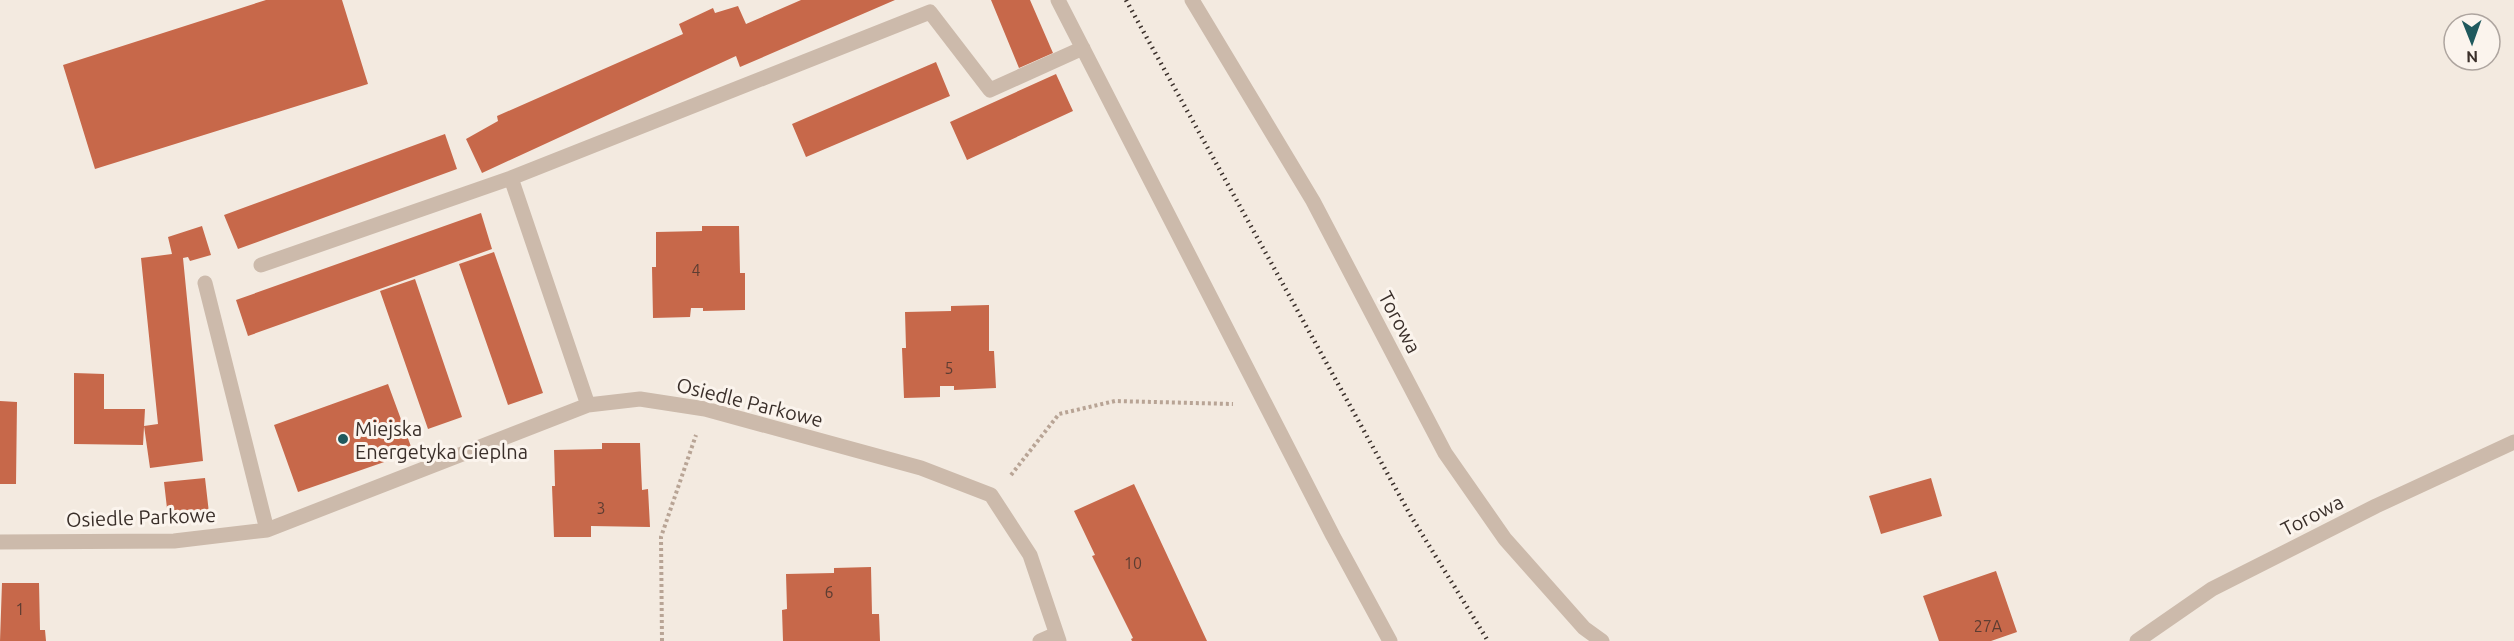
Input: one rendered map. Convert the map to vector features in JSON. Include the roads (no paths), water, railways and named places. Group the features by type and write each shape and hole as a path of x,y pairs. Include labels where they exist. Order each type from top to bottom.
{"street":[{"path":"1058,0 1265,404 1390,641"},
{"name":"Torowa","path":"1192,0 1313,201 1445,453 1505,539 1584,628 1602,641"},
{"path":"261,265 511,178 930,12 990,90 1083,48"},
{"path":"511,178 588,405"},
{"path":"205,283 267,530"},
{"name":"Osiedle Parkowe","path":"0,542 174,541 267,530 588,405 640,399 705,409 921,468 991,495 1030,555 1058,638"},
{"name":"Torowa","path":"2138,641 2212,589 2376,506 2514,442"},
{"path":"1040,641 1058,638"}],"railway":[{"path":"1126,0 1412,518 1488,641"}],"place":[{"name":"Miejska Energetyka Cieplna","path":"343,439"}]}
